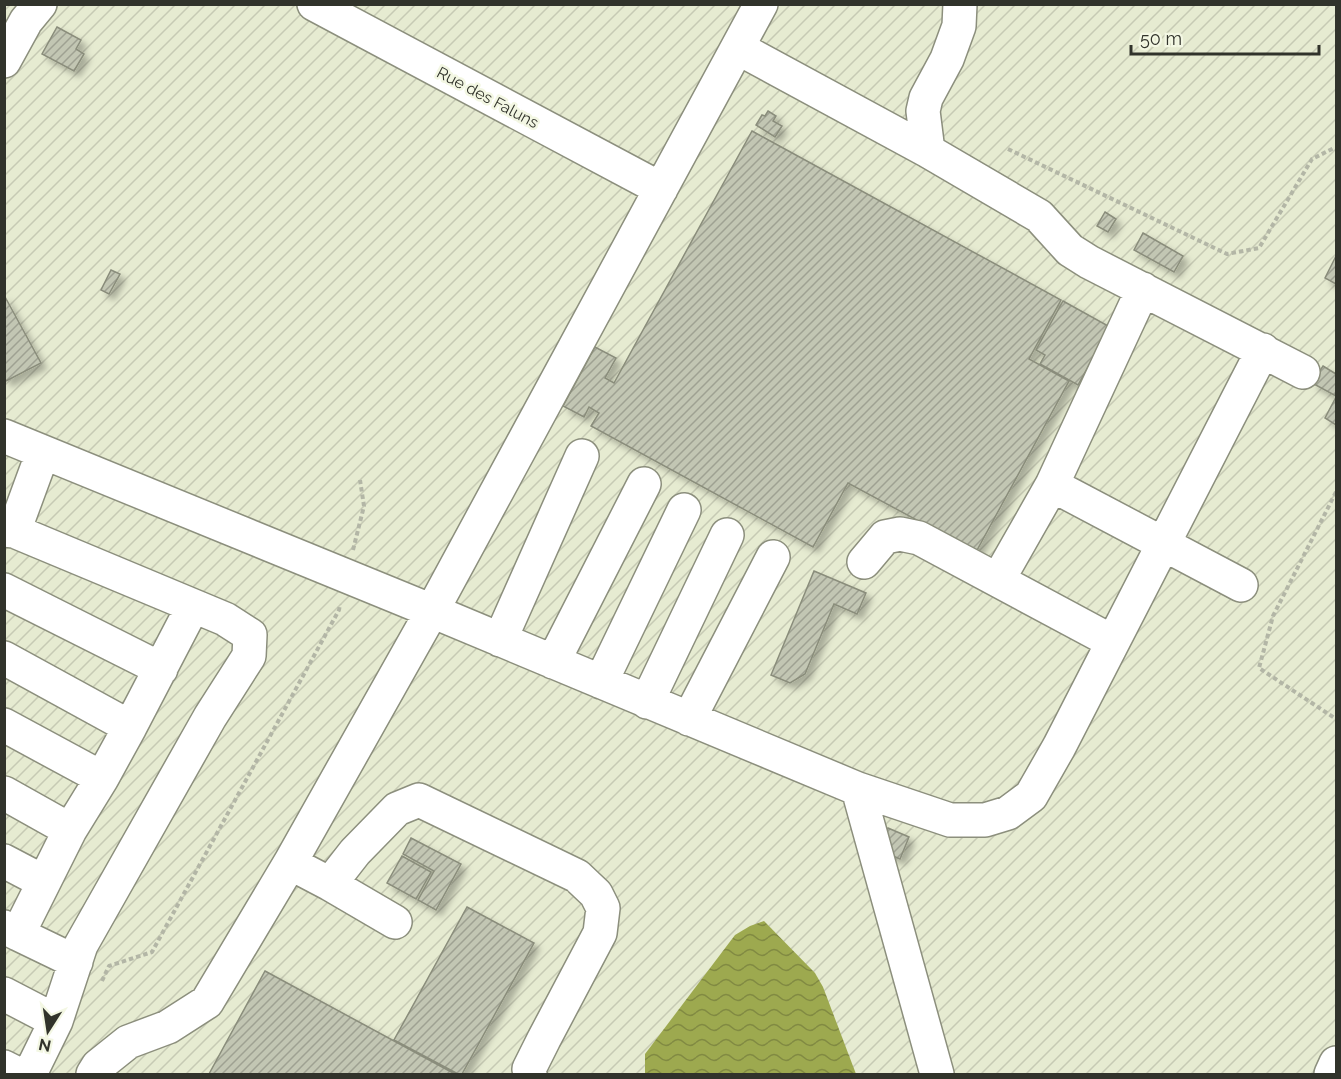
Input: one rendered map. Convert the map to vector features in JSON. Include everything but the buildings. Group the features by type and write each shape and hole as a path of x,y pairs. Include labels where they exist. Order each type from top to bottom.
{"street":[{"path":"4,61 26,21 40,4"},
{"name":"Rue des Faluns","path":"314,4 661,189"},
{"path":"93,1074 98,1066 128,1042 168,1027 207,1002 290,863 432,611 761,4"},
{"path":"928,151 923,111 926,98 947,59 959,26 960,4"},
{"path":"738,48 928,151 1039,216 1070,250 1089,262 1303,372"},
{"path":"998,580 1052,484 1143,290"},
{"path":"4,436 858,789 950,820 985,820 1008,813 1031,796 1059,747 1263,350"},
{"path":"30,1074 56,1021 81,945 210,717 249,656 250,635 225,619 9,531 44,452"},
{"path":"500,640 582,456"},
{"path":"554,662 644,484"},
{"path":"1052,484 1241,585"},
{"path":"601,682 684,510"},
{"path":"864,562 885,537 900,534 919,538 1113,642"},
{"path":"647,702 727,535"},
{"path":"689,719 773,558"},
{"path":"4,590 161,669"},
{"path":"76,962 11,930 44,882 70,830 130,727 193,606"},
{"path":"4,658 130,727"},
{"path":"4,725 102,778"},
{"path":"858,789 937,1074"},
{"path":"4,794 70,830"},
{"path":"330,884 355,852 397,809 419,800 577,876 596,894 603,908 600,933 544,1039 530,1069 530,1074"},
{"path":"4,861 44,882"},
{"path":"290,863 394,922"},
{"path":"4,994 56,1021"},
{"path":"1330,1074 1336,1063"},
{"path":"4,1067 18,1074"}],"path":[{"path":"1008,149 1227,254 1259,248 1312,159 1336,149"},
{"path":"99,986 109,966 152,952 339,610 364,506 360,480"},
{"path":"1336,492 1273,616 1259,668 1336,719"}],"shaded area":[{"path":"5,5 1336,5 1336,1074 5,1074"}],"water":[{"path":"764,921 815,973 823,987 856,1074 645,1074 645,1054 735,935"}]}
